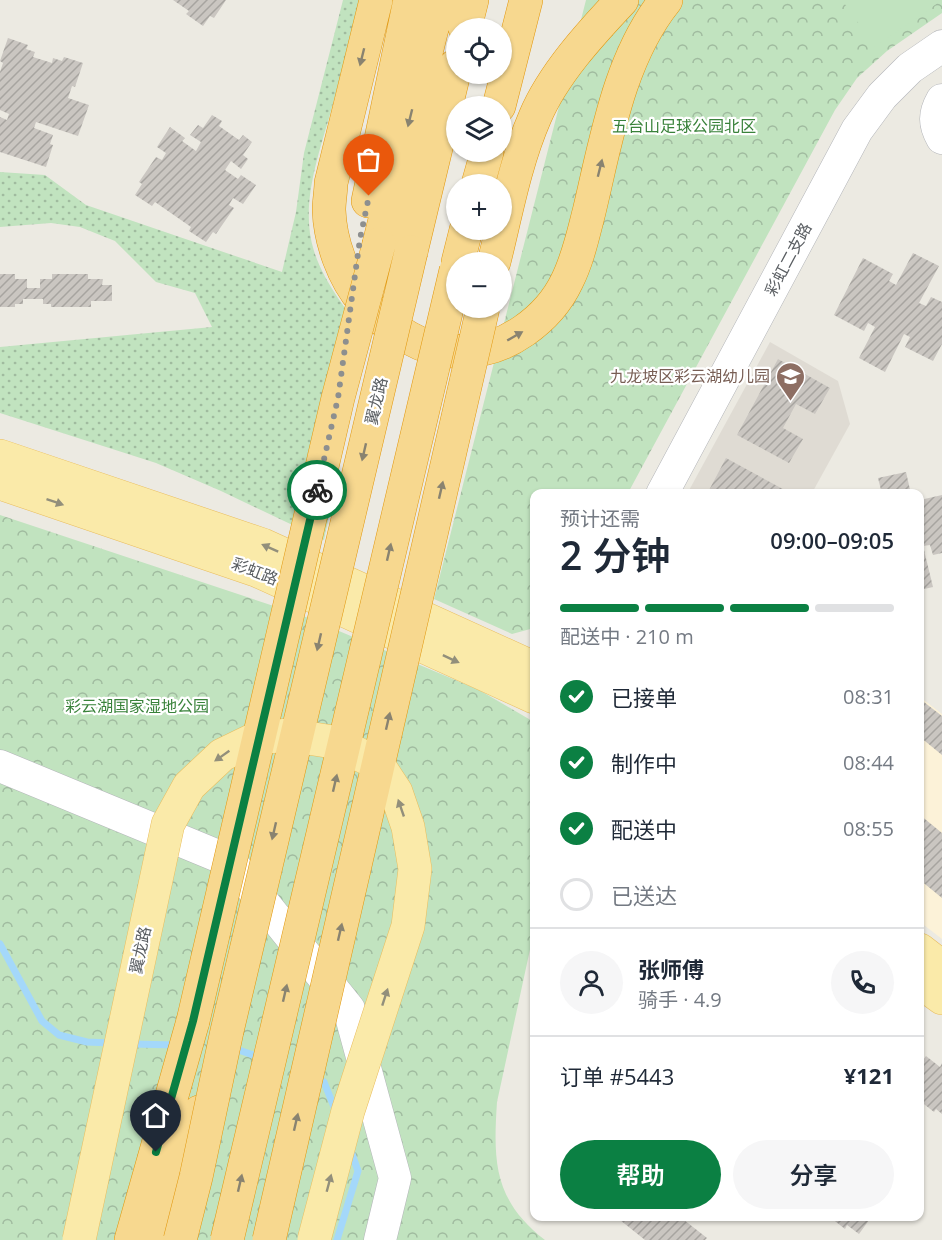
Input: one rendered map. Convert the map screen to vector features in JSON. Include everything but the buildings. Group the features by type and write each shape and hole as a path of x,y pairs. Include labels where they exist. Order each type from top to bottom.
{"highway":[{"path":"376,0 331,183 329,210 335,247 347,275 363,301 384,320 411,339 440,350 473,351 502,344 524,331 547,311 567,283 579,252 624,80 638,45 657,11 666,0"},
{"path":"131,1240 193,1021 338,398 370,242 410,0"},
{"path":"370,242 439,0"},
{"path":"468,18 472,0"},
{"path":"502,96 526,0"},
{"path":"497,252 522,155 535,116 568,63 622,0"},
{"path":"568,63 646,0"},
{"name":"翼龙路","path":"180,1240 227,1031 451,84"},
{"path":"227,1240 446,312"},
{"path":"269,1240 481,318"},
{"path":"159,1240 176,1179 227,1031"}],"main road":[{"name":"彩虹路","path":"0,456 264,545 530,666"},
{"name":"彩虹路","path":"0,483 258,571 530,695"},
{"name":"翼龙路","path":"79,1240 168,824 189,786 222,755 257,738 289,735 333,742 377,763 396,792 408,827 415,868 408,926 348,1111 314,1240"},
{"path":"924,953 942,967"},
{"path":"924,985 942,999"}],"street":[{"name":"彩虹二支路","path":"665,489 857,130 882,96 910,68 942,46"},
{"path":"942,100 936,115 936,124 942,138"},
{"path":"0,766 230,861 349,1009 395,1178 380,1240"}],"shaded area":[{"name":"九龙坡区彩云湖幼儿园","path":"770,342 838,381 850,424 814,489 690,489"},
{"path":"924,700 942,714 942,939 924,925"}],"green space":[{"path":"343,0 361,0 313,178 309,215 310,233 318,263 337,296 366,337 324,540 156,463 0,413 0,347 212,327 195,293 156,282 115,241 80,227 51,223 0,227 0,172 45,175 86,205 282,272 296,212 304,153"},
{"name":"五台山足球公园北区","path":"586,0 942,0 942,13 887,51 857,78 835,110 630,489 530,489 530,629 512,634 434,599 505,318 512,318 512,292"},
{"path":"842,0 942,0 875,47"},
{"name":"彩云湖国家湿地公园","path":"0,515 301,615 479,690 530,720 530,949 497,1102 496,1144 500,1179 506,1195 528,1225 545,1240 0,1240"}],"waterway":[{"path":"0,944 42,1021 59,1035 87,1042 111,1043"},
{"path":"131,1044 177,1045"},
{"path":"233,1048 262,1058"},
{"path":"315,1078 324,1082 336,1112"},
{"path":"337,1240 358,1171 351,1151"}],"way so far":[{"path":"317,490 338,398 360,239 369,196"}],"place":[{"name":"九龙坡区彩云湖幼儿园","path":"791,402"}],"route":[{"path":"156,1152 193,1021 317,490"}]}
